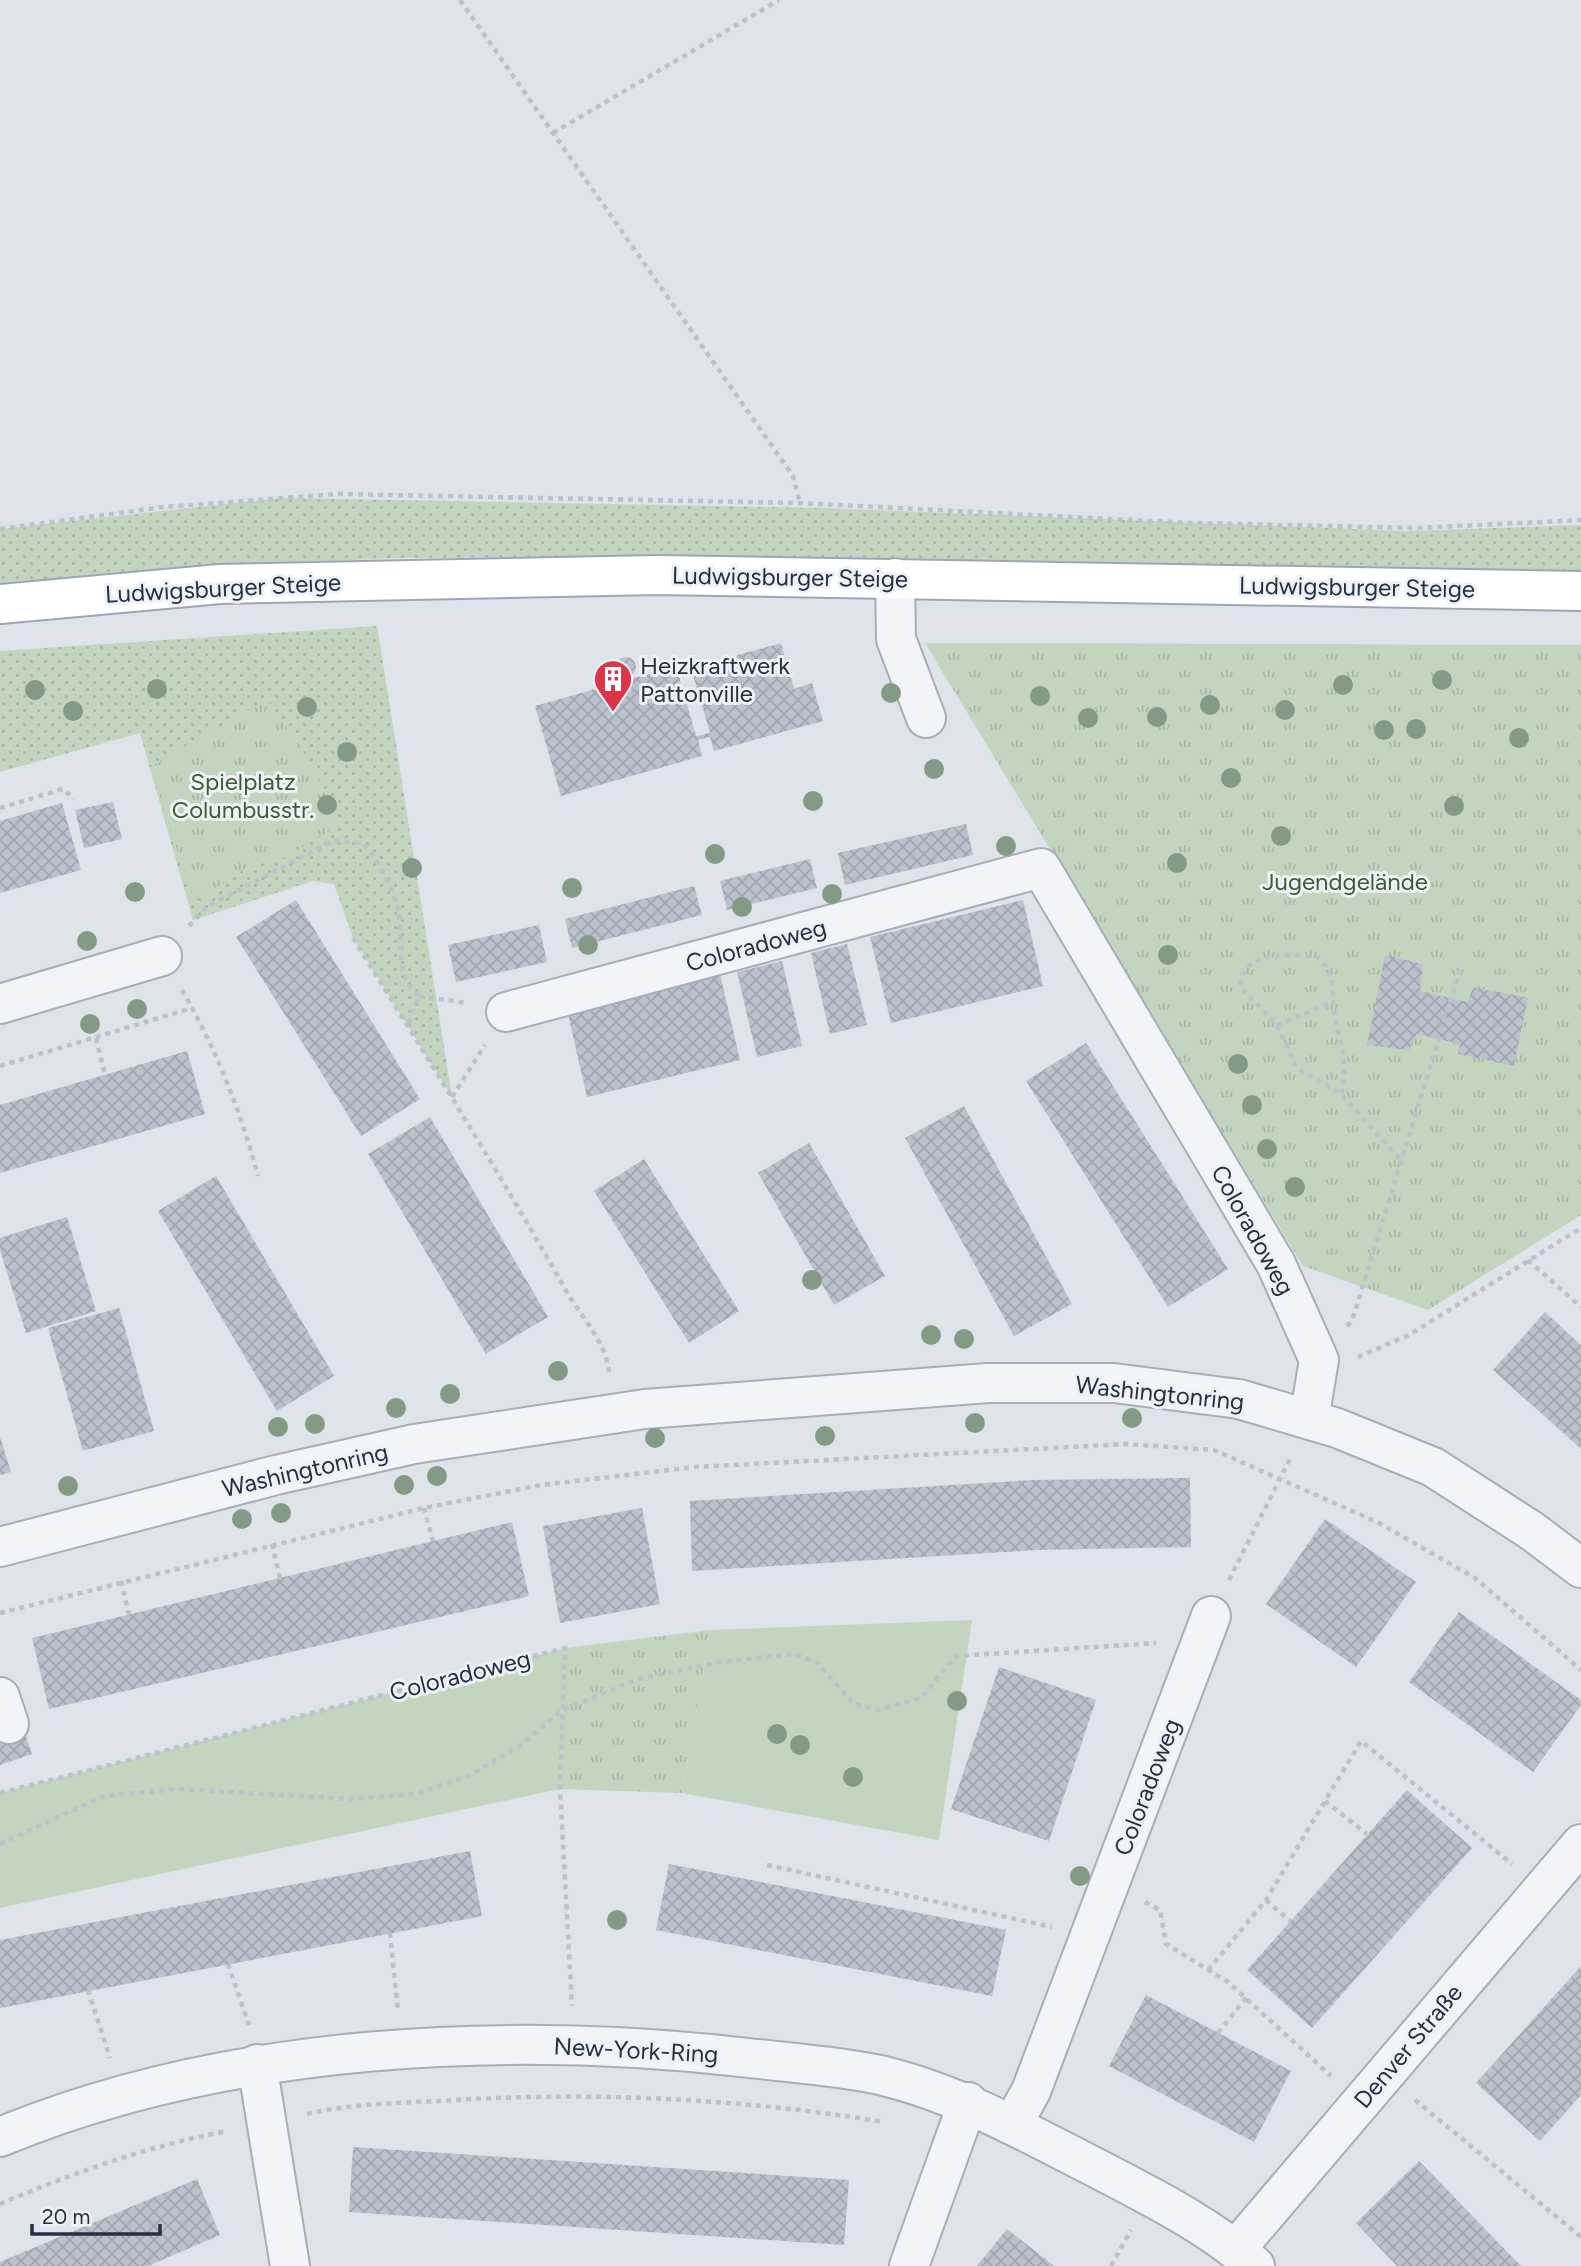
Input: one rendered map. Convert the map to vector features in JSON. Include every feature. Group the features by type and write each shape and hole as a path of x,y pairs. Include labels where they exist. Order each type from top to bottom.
{"main road":[{"name":"Ludwigsburger Steige","path":"0,604 220,584 657,575 1581,591"}],"street":[{"path":"895,578 896,639 926,718"},
{"name":"Coloradoweg","path":"506,1012 1041,868 1276,1264 1320,1360"},
{"path":"0,1004 162,956"},
{"path":"1309,1419 1320,1360"},
{"name":"Washingtonring","path":"0,1547 276,1475 414,1444 614,1414 988,1383 1114,1383 1239,1399 1309,1419 1433,1467 1532,1531 1581,1568"},
{"name":"Coloradoweg","path":"1012,2125 1031,2091 1207,1628"},
{"name":"Denver Straße","path":"1245,2257 1360,2103 1581,1844"},
{"name":"New-York-Ring","path":"0,2137 52,2117 172,2081 257,2064 432,2048 601,2044 826,2067 880,2076 968,2102 1150,2196 1245,2257"},
{"path":"257,2064 290,2266"},
{"path":"909,2266 968,2102"}],"path":[{"path":"460,0 793,475 800,503"},
{"path":"553,133 779,0"},
{"path":"0,529 163,507 338,494 800,503 1190,523 1418,528 1581,520"},
{"path":"0,808 63,789 74,799"},
{"path":"258,1176 243,1120 208,1035 162,956 208,906 332,841 362,843 382,866 397,909 402,975 419,996 448,999 506,1012 452,1097"},
{"path":"353,938 452,1097 572,1302 607,1354 614,1414"},
{"path":"1341,1094 1345,1051 1334,1002 1334,980 1317,957 1265,957 1248,967 1240,979 1241,988 1277,1025 1296,1067 1341,1094 1401,1161"},
{"path":"1460,970 1352,1321 1320,1360 1338,1367 1409,1335 1581,1228"},
{"path":"408,1026 419,996"},
{"path":"1277,1025 1334,1002"},
{"path":"0,1066 192,1008"},
{"path":"96,1038 105,1075"},
{"path":"1528,1260 1581,1307"},
{"path":"0,1844 104,1796 178,1789 349,1799 415,1794 469,1776 521,1745 561,1711 638,1679 721,1662 795,1654 817,1663 854,1704 878,1710 921,1698 956,1656 1207,1628 1309,1419"},
{"path":"0,1613 424,1508 541,1485 695,1467 1127,1444 1214,1450 1377,1522 1475,1578 1581,1670"},
{"path":"424,1508 433,1541"},
{"path":"272,1544 281,1578"},
{"path":"121,1581 129,1615"},
{"name":"Coloradoweg","path":"0,1793 565,1648 560,1789 573,2014"},
{"path":"1208,1970 1266,1900 1361,1741 1542,1889"},
{"path":"1325,1801 1367,1834"},
{"path":"767,1865 1090,1935"},
{"path":"1110,1883 1160,1910 1166,1944 1247,1997 1360,2103"},
{"path":"1266,1900 1290,1921"},
{"path":"390,1933 400,2022"},
{"path":"228,1964 253,2039 257,2064"},
{"path":"88,1990 111,2060"},
{"path":"1218,2033 1247,1997"},
{"path":"1384,2075 1581,2237"},
{"name":"New-York-Ring","path":"0,2204 73,2173 196,2137 337,2107 476,2098 604,2096 786,2109 893,2124"}],"green space":[{"path":"281,498 819,508 1407,531 1581,525 1581,574 669,557 392,558 213,567 0,586 0,529"},
{"path":"377,626 452,1097 353,938 334,884 313,881 193,920 140,733 0,772 0,651"},
{"name":"Jugendgelände","path":"925,643 1581,645 1581,1215 1428,1310 1303,1266"},
{"name":"Spielplatz Columbusstr.","path":"267,699 301,748 336,811 334,828 286,857 246,868 195,902 150,767"},
{"path":"972,1620 939,1840 682,1793 710,1630"},
{"path":"710,1630 682,1793 560,1789 565,1648"},
{"path":"565,1648 560,1789 0,1908 0,1793"}],"building":[{"name":"Heizkraftwerk Pattonville","path":"781,643 794,689 812,683 823,721 714,751 710,737 698,740 702,756 561,796 535,706 676,666 696,736 710,733 691,668"},
{"path":"626,657 633,660 636,667 633,674 626,677 619,674 616,667 619,660"},
{"path":"113,802 122,839 84,848 75,810"},
{"path":"62,803 81,870 0,893 0,821"},
{"path":"966,824 973,855 845,885 838,853"},
{"path":"810,859 817,888 727,910 720,881"},
{"path":"694,886 702,915 572,948 565,919"},
{"path":"296,900 420,1099 361,1136 236,937"},
{"path":"1023,900 1043,986 891,1023 870,937"},
{"path":"539,925 547,962 456,982 448,945"},
{"path":"847,944 867,1025 830,1034 811,953"},
{"name":"Jugendgelände","path":"1385,955 1423,964 1420,991 1468,1002 1473,987 1528,998 1514,1066 1458,1054 1460,1044 1416,1034 1409,1050 1367,1045"},
{"path":"782,961 802,1046 757,1057 737,972"},
{"path":"720,974 740,1060 587,1097 567,1010"},
{"path":"1086,1043 1228,1269 1168,1307 1026,1081"},
{"path":"187,1051 205,1114 0,1173 0,1105"},
{"path":"964,1106 1072,1304 1014,1336 905,1138"},
{"path":"430,1117 548,1317 486,1354 368,1154"},
{"path":"809,1143 885,1276 834,1305 758,1173"},
{"path":"644,1159 739,1311 689,1343 594,1191"},
{"path":"216,1176 334,1376 277,1411 158,1211"},
{"path":"67,1217 96,1311 26,1333 0,1250 0,1238"},
{"path":"119,1308 154,1431 83,1451 48,1328"},
{"path":"1545,1312 1581,1345 1581,1449 1493,1370"},
{"path":"0,1437 11,1472 0,1475"},
{"path":"1190,1478 1191,1547 1038,1550 692,1571 690,1501 1034,1480"},
{"path":"642,1508 660,1604 560,1623 543,1526"},
{"path":"1325,1519 1416,1582 1356,1667 1266,1604"},
{"path":"512,1522 529,1596 49,1709 32,1638"},
{"path":"1459,1612 1581,1700 1581,1705 1533,1772 1409,1682"},
{"path":"999,1667 1096,1700 1049,1841 951,1809"},
{"path":"20,1719 32,1754 0,1765 0,1727"},
{"path":"1407,1790 1472,1848 1312,2028 1247,1970"},
{"path":"470,1851 482,1916 0,2008 0,1940"},
{"path":"669,1864 1006,1930 992,1996 656,1930"},
{"path":"1581,1966 1581,2095 1540,2141 1476,2083"},
{"path":"1146,1995 1291,2071 1254,2142 1109,2066"},
{"path":"353,2147 849,2180 844,2245 349,2212"},
{"path":"1419,2161 1521,2266 1397,2266 1356,2223"},
{"path":"197,2179 220,2235 148,2266 0,2266 0,2262"},
{"path":"1007,2229 1054,2266 977,2266"}],"place":[{"name":"Heizkraftwerk Pattonville","path":"613,713"}]}
